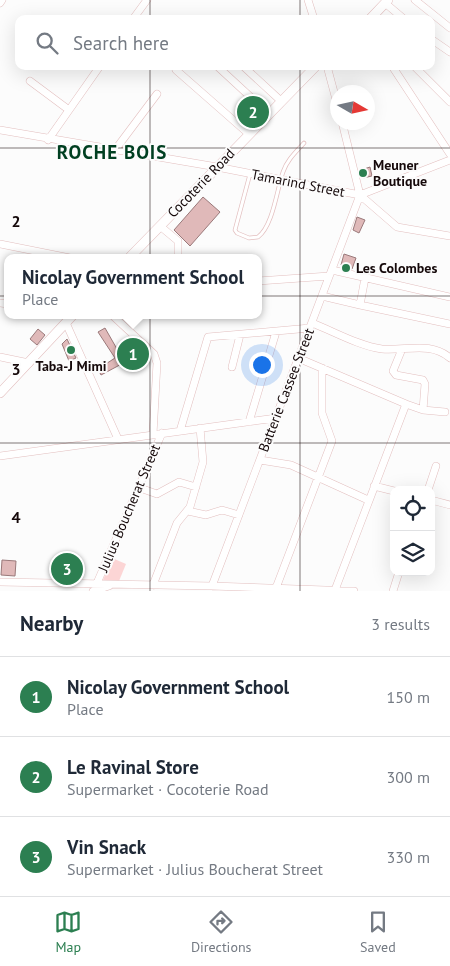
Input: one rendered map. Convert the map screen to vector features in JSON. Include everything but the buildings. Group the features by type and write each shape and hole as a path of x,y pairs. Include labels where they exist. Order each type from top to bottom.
{"street":[{"path":"136,15 147,0"},
{"path":"308,0 313,15"},
{"path":"415,0 434,15"},
{"path":"374,15 386,1 400,15"},
{"path":"435,16 450,28"},
{"path":"435,42 450,52"},
{"path":"48,140 97,70"},
{"path":"176,70 249,134"},
{"path":"221,70 268,114"},
{"path":"247,70 282,101"},
{"name":"Cocoterie Road","path":"133,254 312,70"},
{"path":"328,70 332,85"},
{"path":"395,70 450,154"},
{"path":"418,70 450,102"},
{"path":"30,81 68,110"},
{"path":"115,150 157,94"},
{"name":"Tamarind Street","path":"0,130 48,140 251,173 360,195"},
{"path":"344,130 360,195 397,227 450,236"},
{"path":"360,195 450,160"},
{"name":"Batterie Cassee Street","path":"212,586 360,195"},
{"path":"160,226 178,241 178,254"},
{"path":"0,244 50,254"},
{"path":"262,281 330,273 366,278 450,297"},
{"path":"360,305 366,278"},
{"path":"322,296 450,324"},
{"path":"0,393 67,319"},
{"path":"70,319 118,439"},
{"path":"116,319 154,354 157,363 153,434"},
{"path":"180,431 206,339 276,332 311,325 381,349 433,348 443,352 450,358"},
{"path":"249,422 276,332"},
{"path":"232,367 240,335"},
{"path":"402,349 393,371 396,375 423,380 423,410"},
{"path":"0,357 28,363"},
{"path":"298,358 406,404 423,410 445,412"},
{"path":"276,588 332,441 322,413 322,368"},
{"path":"335,590 406,404"},
{"path":"0,456 276,418"},
{"path":"152,584 178,524 188,511 196,487 203,462 200,428"},
{"name":"Julius Boucherat Street","path":"97,583 140,488 162,433"},
{"path":"260,460 291,465 368,500"},
{"path":"429,486 436,466"},
{"path":"140,488 157,494 179,482 196,487"},
{"path":"374,486 390,489"},
{"path":"435,501 450,505"},
{"path":"188,511 206,515 222,510 239,515"},
{"path":"393,591 398,576"},
{"path":"0,582 152,584 255,590 276,588 354,591"},
{"path":"93,591 116,584"}],"lane":[{"path":"251,173 235,230 237,234 249,238 258,237 266,230 281,179 289,160 304,143"}],"shaded area":[{"path":"112,558 126,564 119,581 103,580"}],"place":[{"name":"Le Ravinal Store","path":"253,112"},
{"name":"Meuner Boutique","path":"363,173"},
{"name":"Les Colombes","path":"346,268"},
{"name":"Taba-J Mimi","path":"71,350"},
{"name":"Nicolay Government School","path":"133,354"},
{"name":"Vin Snack","path":"67,569"}],"district":[{"name":"ROCHE BOIS","path":"112,152"}]}
